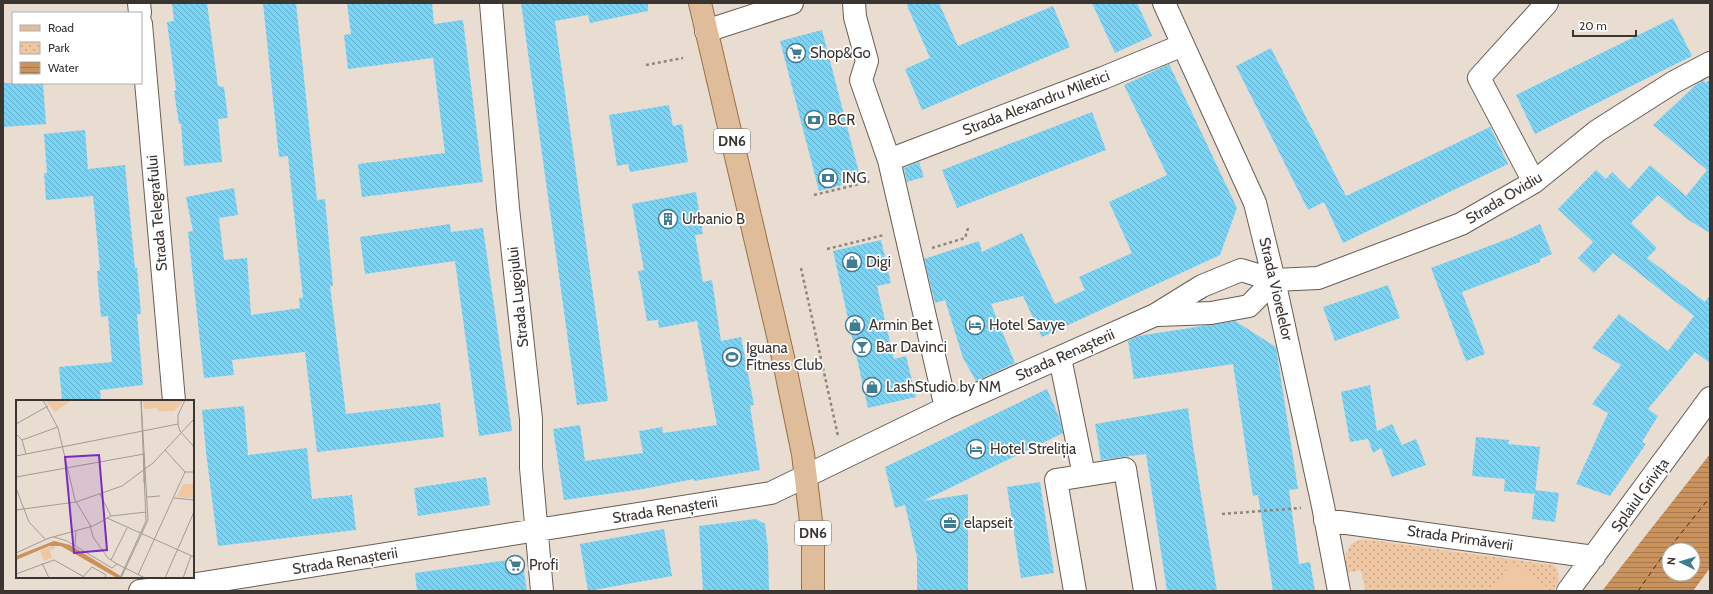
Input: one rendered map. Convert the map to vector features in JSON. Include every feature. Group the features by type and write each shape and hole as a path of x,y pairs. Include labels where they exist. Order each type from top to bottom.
{"main road":[{"name":"DN6","path":"700,3 781,350 806,475 813,538 813,591"}],"street":[{"name":"Strada Lugojului","path":"491,3 508,208 531,419 531,468 542,591"},
{"path":"706,31 792,3"},
{"path":"854,3 855,17 867,61 860,80 890,168 946,408"},
{"name":"Strada Viorelelor","path":"1164,3 1255,203 1274,280 1324,513 1339,591"},
{"path":"1534,182 1480,78 1547,3"},
{"name":"Strada Telegrafului","path":"142,35 174,400"},
{"name":"Strada Alexandru Miletici","path":"890,168 1183,45"},
{"name":"Strada Ovidiu","path":"1274,280 1318,278 1461,224 1534,182 1598,131 1674,82 1710,63"},
{"name":"Strada Renașterii","path":"140,591 536,531 770,493 946,408 1155,315 1202,286 1241,270 1274,280 1249,306 1211,313 1155,315"},
{"path":"1060,358 1084,475"},
{"name":"Splaiul Grivița","path":"1568,591 1710,398"},
{"path":"1075,591 1056,480 1125,469 1145,591"},
{"name":"Strada Primăverii","path":"1324,513 1594,557"}],"path":[{"path":"646,65 682,58"},
{"path":"814,195 890,168"},
{"path":"910,254 965,238 968,228"},
{"path":"827,249 905,230"},
{"path":"801,268 838,437"},
{"path":"1222,514 1324,513"}],"green space":[{"path":"1363,539 1553,565 1557,568 1559,579 1554,591 1365,591 1361,570 1348,573 1346,562 1349,548 1352,544"},
{"path":"1512,562 1547,587 1544,591 1491,591"}],"water":[{"path":"1710,454 1710,568 1701,580 1701,542 1661,542 1661,582 1700,582 1693,591 1602,591"}],"building":[{"path":"172,3 207,3 218,86 224,87 228,118 218,119 222,162 184,166 181,124 179,124 174,91 176,90 167,22 174,21"},
{"path":"263,3 296,3 317,200 325,199 333,286 330,286 346,414 440,403 444,437 317,452 305,352 232,360 234,375 204,378 188,232 193,231 186,197 234,188 238,215 219,218 224,260 247,258 251,315 300,308 299,298 303,298 288,156 279,157"},
{"path":"347,3 432,3 434,24 463,20 483,182 362,197 358,164 445,153 433,58 348,69 344,35 351,34"},
{"path":"521,3 648,3 648,11 590,23 588,15 555,21 608,401 577,405"},
{"path":"906,3 939,3 958,46 1053,6 1070,47 922,110 905,69 930,58"},
{"path":"1092,3 1137,3 1152,36 1115,53"},
{"path":"1673,18 1692,56 1535,134 1516,95"},
{"path":"822,30 861,180 819,191 780,41"},
{"path":"1271,48 1346,196 1490,127 1508,164 1343,243 1324,202 1308,210 1236,66"},
{"path":"1169,64 1237,208 1220,255 1042,337 1023,296 991,304 1015,363 976,381 963,358 945,300 935,303 924,259 979,241 982,252 1022,233 1055,304 1085,290 1079,277 1132,253 1109,202 1167,175 1124,85"},
{"path":"1704,80 1705,83 1710,80 1710,233 1687,219 1658,195 1631,223 1657,248 1647,258 1705,302 1710,295 1710,363 1695,352 1648,409 1658,416 1642,442 1646,444 1610,496 1576,484 1608,413 1592,404 1621,365 1592,348 1619,314 1668,351 1694,316 1613,253 1594,273 1578,258 1593,242 1558,209 1596,170 1606,179 1612,172 1629,189 1650,165 1686,196 1707,170 1653,125 1697,84"},
{"path":"3,83 43,84 46,124 3,127"},
{"path":"669,105 673,126 682,124 688,162 630,172 628,164 617,166 609,115"},
{"path":"1092,112 1106,150 957,208 942,170"},
{"path":"85,130 88,169 125,165 141,314 137,314 143,385 100,390 101,400 62,400 59,367 112,362 108,316 101,317 97,271 100,270 93,196 46,200 44,173 47,173 44,134"},
{"path":"919,162 924,177 907,182 904,168"},
{"path":"696,192 703,234 695,235 703,282 712,280 721,341 741,337 754,405 750,406 760,470 564,500 553,429 580,425 585,461 643,453 639,431 662,427 663,433 717,425 697,321 659,328 658,320 647,321 638,271 644,270 632,204"},
{"path":"450,224 451,232 483,228 512,431 479,436 455,261 365,274 360,237"},
{"path":"1540,224 1552,254 1540,259 1540,262 1462,292 1485,354 1466,361 1431,268 1513,237"},
{"path":"881,240 891,283 877,286 894,359 906,356 916,397 868,408 833,251"},
{"path":"1388,285 1400,318 1335,341 1323,307"},
{"path":"1235,321 1276,347 1298,489 1289,490 1299,564 1310,562 1315,591 1273,591 1258,495 1253,496 1233,364 1134,379 1128,341 1138,336"},
{"path":"1370,385 1377,431 1392,424 1402,445 1416,439 1426,465 1392,477 1381,448 1373,453 1368,439 1350,442 1341,392"},
{"name":"Hotel Streliția","path":"1047,389 1059,417 1063,433 923,501 968,494 968,591 917,591 917,557 905,505 895,508 885,467"},
{"path":"244,406 248,455 307,448 312,499 352,495 356,530 218,546 202,410"},
{"path":"1188,408 1217,591 1167,591 1146,454 1101,460 1095,424"},
{"path":"1476,437 1509,440 1508,444 1540,447 1535,494 1504,491 1505,479 1472,476"},
{"path":"486,477 490,505 418,516 414,488"},
{"path":"1040,482 1054,573 1021,578 1007,487"},
{"path":"1535,490 1559,493 1555,522 1532,519"},
{"path":"756,519 765,524 768,549 769,591 703,591 699,526"},
{"path":"664,529 672,576 588,591 580,544"},
{"path":"522,558 527,591 417,591 415,573"}],"ferry route":[{"path":"1638,591 1659,561 1710,497"}],"place":[{"name":"Shop&Go","path":"796,53"},
{"name":"BCR","path":"814,120"},
{"name":"ING","path":"828,178"},
{"name":"Urbanio B","path":"668,219"},
{"name":"Digi","path":"852,262"},
{"name":"Armin Bet","path":"855,325"},
{"name":"Hotel Savye","path":"975,325"},
{"name":"Bar Davinci","path":"862,347"},
{"name":"Iguana Fitness Club","path":"732,357"},
{"name":"LashStudio by NM","path":"872,387"},
{"name":"Hotel Streliția","path":"976,449"},
{"name":"elapseit","path":"950,523"},
{"name":"Profi","path":"515,565"}]}
